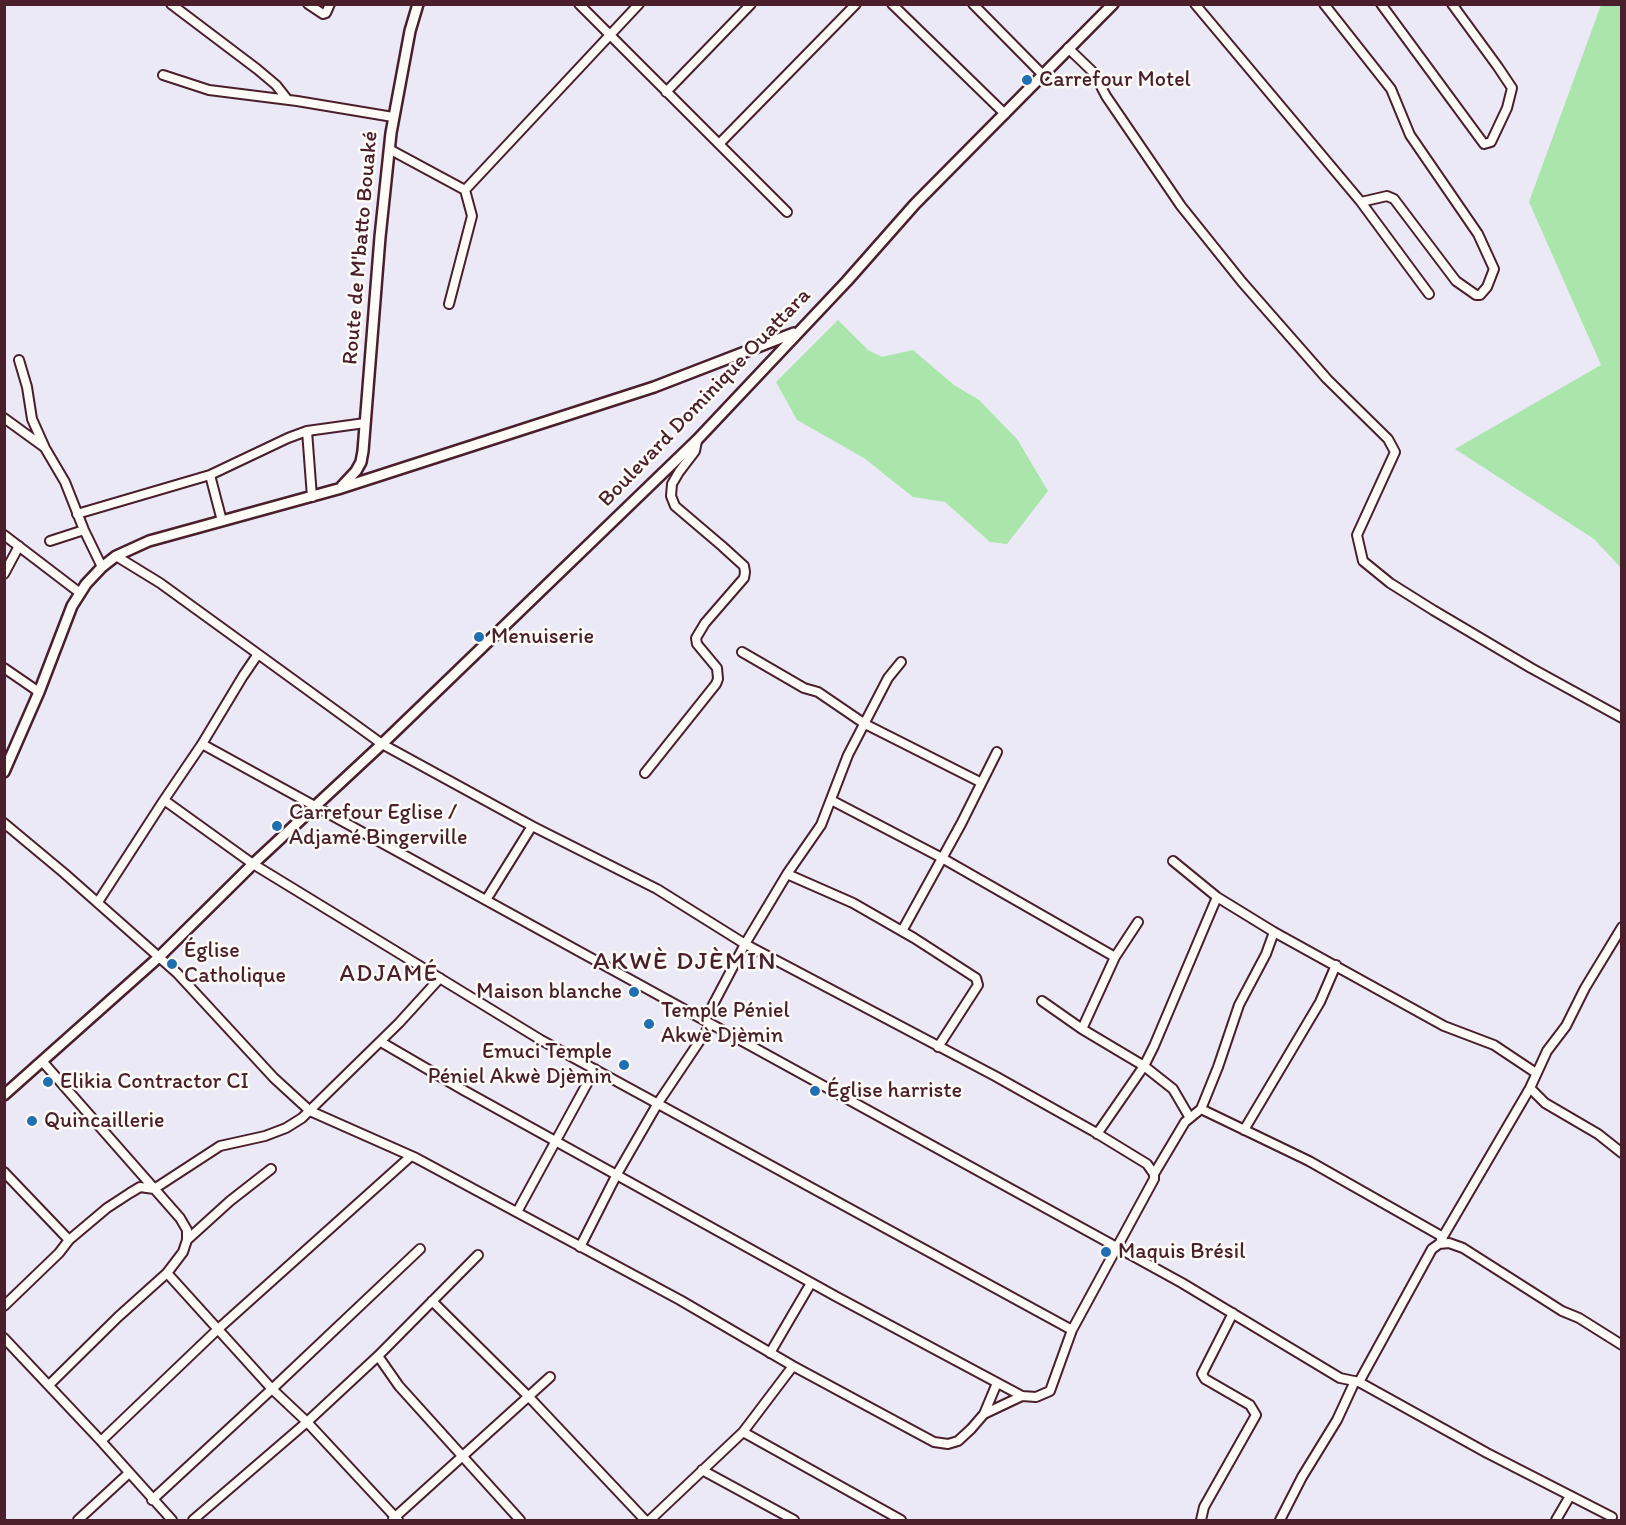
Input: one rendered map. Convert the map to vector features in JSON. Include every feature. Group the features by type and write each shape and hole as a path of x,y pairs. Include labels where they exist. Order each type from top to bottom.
{"street":[{"path":"171,4 257,69 276,85 287,99"},
{"path":"308,4 321,14 326,13 330,4"},
{"name":"Route de M'batto Bouaké","path":"338,489 350,479 361,462 389,149 393,117 418,4"},
{"path":"579,4 787,212"},
{"path":"465,190 639,4"},
{"path":"666,92 751,4"},
{"path":"719,144 856,4"},
{"path":"892,4 1005,114"},
{"path":"973,4 1043,75"},
{"name":"Boulevard Dominique Ouattara","path":"4,1095 159,957 313,806 382,744 697,440 847,281 915,204 1113,4"},
{"path":"1195,4 1361,202 1430,294"},
{"path":"1324,4 1391,89 1410,135 1478,234 1494,269 1487,287 1480,295 1476,295 1455,281 1394,199 1387,196 1361,202"},
{"path":"1380,4 1484,144 1491,142 1507,108 1512,88 1452,4"},
{"path":"1068,48 1094,73 1106,96 1181,206 1242,282 1328,379 1388,439 1395,452 1357,535 1363,561 1390,583 1433,610 1622,718"},
{"path":"163,75 209,90 287,99 393,117"},
{"path":"389,149 465,190 472,216 449,304"},
{"path":"4,772 39,692 72,606 102,567 116,556 149,541 312,497 654,387 798,332"},
{"path":"19,360 27,387 32,419 45,448 65,482 102,567"},
{"path":"4,418 45,448"},
{"path":"77,514 210,475 307,431 365,423"},
{"path":"307,431 312,497"},
{"path":"645,773 716,684 717,668 697,644 696,638 705,623 744,578 746,572 744,567 722,546 675,506 671,496 672,484 695,451 697,440"},
{"path":"210,475 222,521"},
{"path":"50,541 84,530"},
{"path":"4,535 80,593"},
{"path":"4,574 19,546"},
{"path":"116,556 160,583 382,744 532,826 657,889 745,944 995,1076 1147,1164 1154,1174"},
{"path":"742,652 804,688 818,692 865,724 980,783"},
{"path":"98,902 258,654"},
{"path":"580,1246 617,1174 708,1022 745,944 821,825 848,755 888,678 901,662"},
{"path":"4,668 39,692"},
{"path":"202,744 1233,1313 1340,1378 1357,1382 1487,1453 1612,1517"},
{"path":"902,931 997,752"},
{"path":"164,800 253,864 540,1040 1072,1330"},
{"path":"831,800 942,858 1115,957"},
{"path":"4,823 98,902 177,973 274,1078 310,1111 411,1156 517,1212 934,1442 948,1444 958,1441 984,1414 1022,1396"},
{"path":"486,900 532,826"},
{"path":"1173,861 1217,897 1274,932 1444,1026 1494,1045 1536,1073"},
{"path":"788,874 853,903 902,931 975,978 978,985 938,1047"},
{"path":"1098,1134 1144,1066 1217,897"},
{"path":"1082,1029 1115,957 1138,922"},
{"path":"1280,1521 1302,1477 1337,1420 1432,1249 1441,1240 1530,1088 1547,1051 1566,1026 1584,988 1622,927"},
{"path":"381,1042 811,1283 1022,1396 1036,1397 1050,1390 1072,1330 1154,1179 1154,1174 1185,1122 1201,1109 1239,1005 1266,954 1274,932"},
{"path":"1244,1130 1320,1002 1336,965"},
{"path":"4,1306 59,1253 69,1240 107,1208 130,1193 140,1187 154,1189 220,1146 265,1136 286,1128 310,1111 381,1042 440,978"},
{"path":"1042,1001 1082,1029 1144,1066 1173,1089 1190,1118"},
{"path":"42,1061 180,1218 187,1230 183,1252 167,1273 118,1317 49,1385"},
{"path":"517,1212 595,1070"},
{"path":"1530,1088 1545,1103 1598,1134 1622,1153"},
{"path":"1201,1109 1309,1161 1441,1240 1463,1248 1562,1311 1579,1318 1622,1345"},
{"path":"101,1441 217,1330 411,1156"},
{"path":"187,1240 230,1201 271,1169"},
{"path":"4,1172 69,1240"},
{"path":"153,1500 420,1249"},
{"path":"194,1521 378,1356 478,1255"},
{"path":"167,1273 217,1330 272,1389 307,1422 395,1519 550,1377"},
{"path":"770,1353 811,1283"},
{"path":"432,1301 529,1397 648,1521 743,1432 793,1366"},
{"path":"1201,1521 1204,1507 1256,1415 1250,1405 1205,1379 1202,1374 1233,1313"},
{"path":"4,1338 172,1521"},
{"path":"378,1356 399,1386 520,1521"},
{"path":"984,1414 997,1383"},
{"path":"743,1432 901,1521"},
{"path":"702,1470 794,1521"},
{"path":"78,1521 129,1473"},
{"path":"1556,1521 1570,1496"}],"green space":[{"path":"1601,5 1622,5 1621,568 1594,539 1455,449 1601,365 1529,202"},
{"path":"838,320 868,350 882,357 913,350 954,385 979,400 1017,439 1048,491 1007,544 990,542 945,502 913,497 864,458 797,420 776,382"}],"place":[{"name":"Carrefour Motel","path":"1027,80"},
{"name":"Menuiserie","path":"479,637"},
{"name":"Carrefour Eglise / Adjamé Bingerville","path":"277,826"},
{"name":"Église Catholique","path":"172,964"},
{"name":"Maison blanche","path":"634,992"},
{"name":"Temple Péniel Akwè Djèmin","path":"649,1024"},
{"name":"Emuci Temple Péniel Akwè Djèmin","path":"624,1065"},
{"name":"Elikia Contractor CI","path":"48,1082"},
{"name":"Église harriste","path":"815,1091"},
{"name":"Quincaillerie","path":"32,1121"},
{"name":"Maquis Brésil","path":"1106,1252"}],"district":[{"name":"AKWÈ DJÈMIN","path":"685,962"},
{"name":"ADJAMÉ","path":"389,975"}]}
